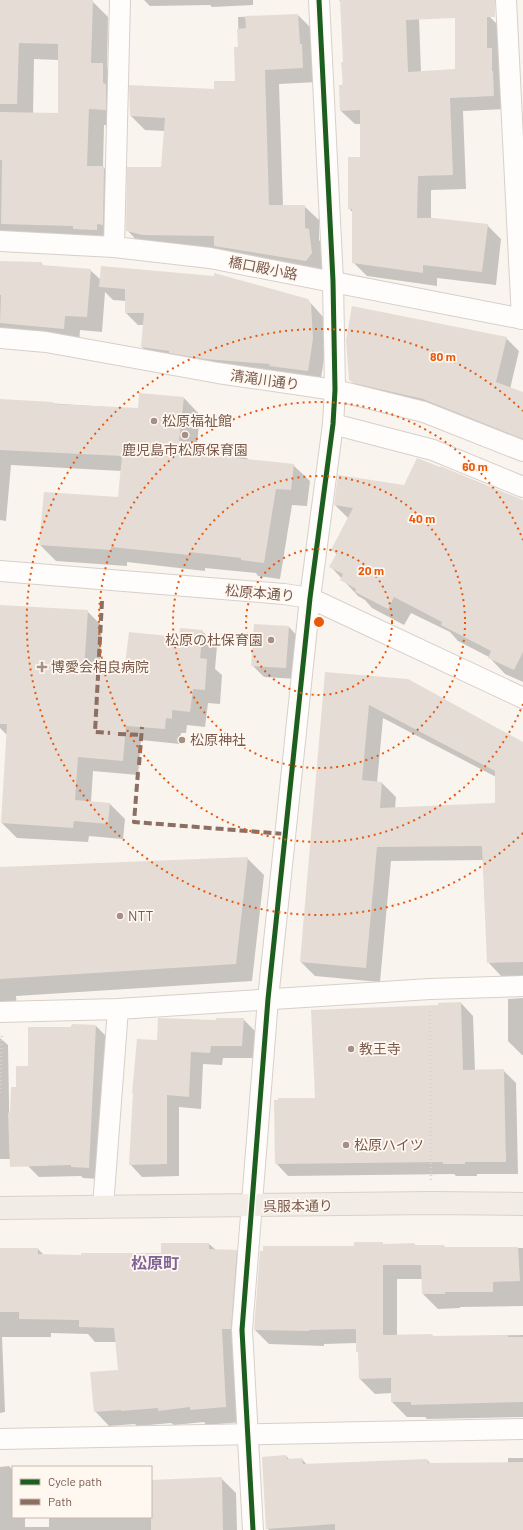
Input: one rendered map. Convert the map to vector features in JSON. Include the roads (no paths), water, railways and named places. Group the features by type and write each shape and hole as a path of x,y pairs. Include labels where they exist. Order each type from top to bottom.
{"highway":[{"name":"呉服本通り","path":"0,1208 431,1203 523,1204"}],"street":[{"path":"114,247 120,0"},
{"path":"253,1530 242,1330 268,999 310,598 333,424 335,390 333,281 319,0"},
{"path":"512,1 522,319"},
{"name":"橋口殿小路","path":"0,241 114,247 210,258 522,319"},
{"name":"清滝川通り","path":"0,338 46,342 218,373 335,390 424,412 523,451"},
{"path":"333,424 433,450 523,487"},
{"name":"松原本通り","path":"0,571 284,594 310,598 523,698"},
{"path":"2,1012 118,1009 430,989 523,986"},
{"path":"103,1208 118,1009"},
{"path":"0,1439 523,1429"}],"place":[{"name":"松原福祉館","path":"154,421"},
{"name":"鹿児島市松原保育園","path":"185,435"},
{"name":"松原の杜保育園","path":"271,640"},
{"name":"博愛会相良病院","path":"42,667"},
{"name":"松原神社","path":"182,740"},
{"name":"NTT","path":"120,916"},
{"name":"教王寺","path":"351,1049"},
{"name":"松原ハイツ","path":"346,1145"}],"district":[{"name":"松原町","path":"155,1263"}]}
